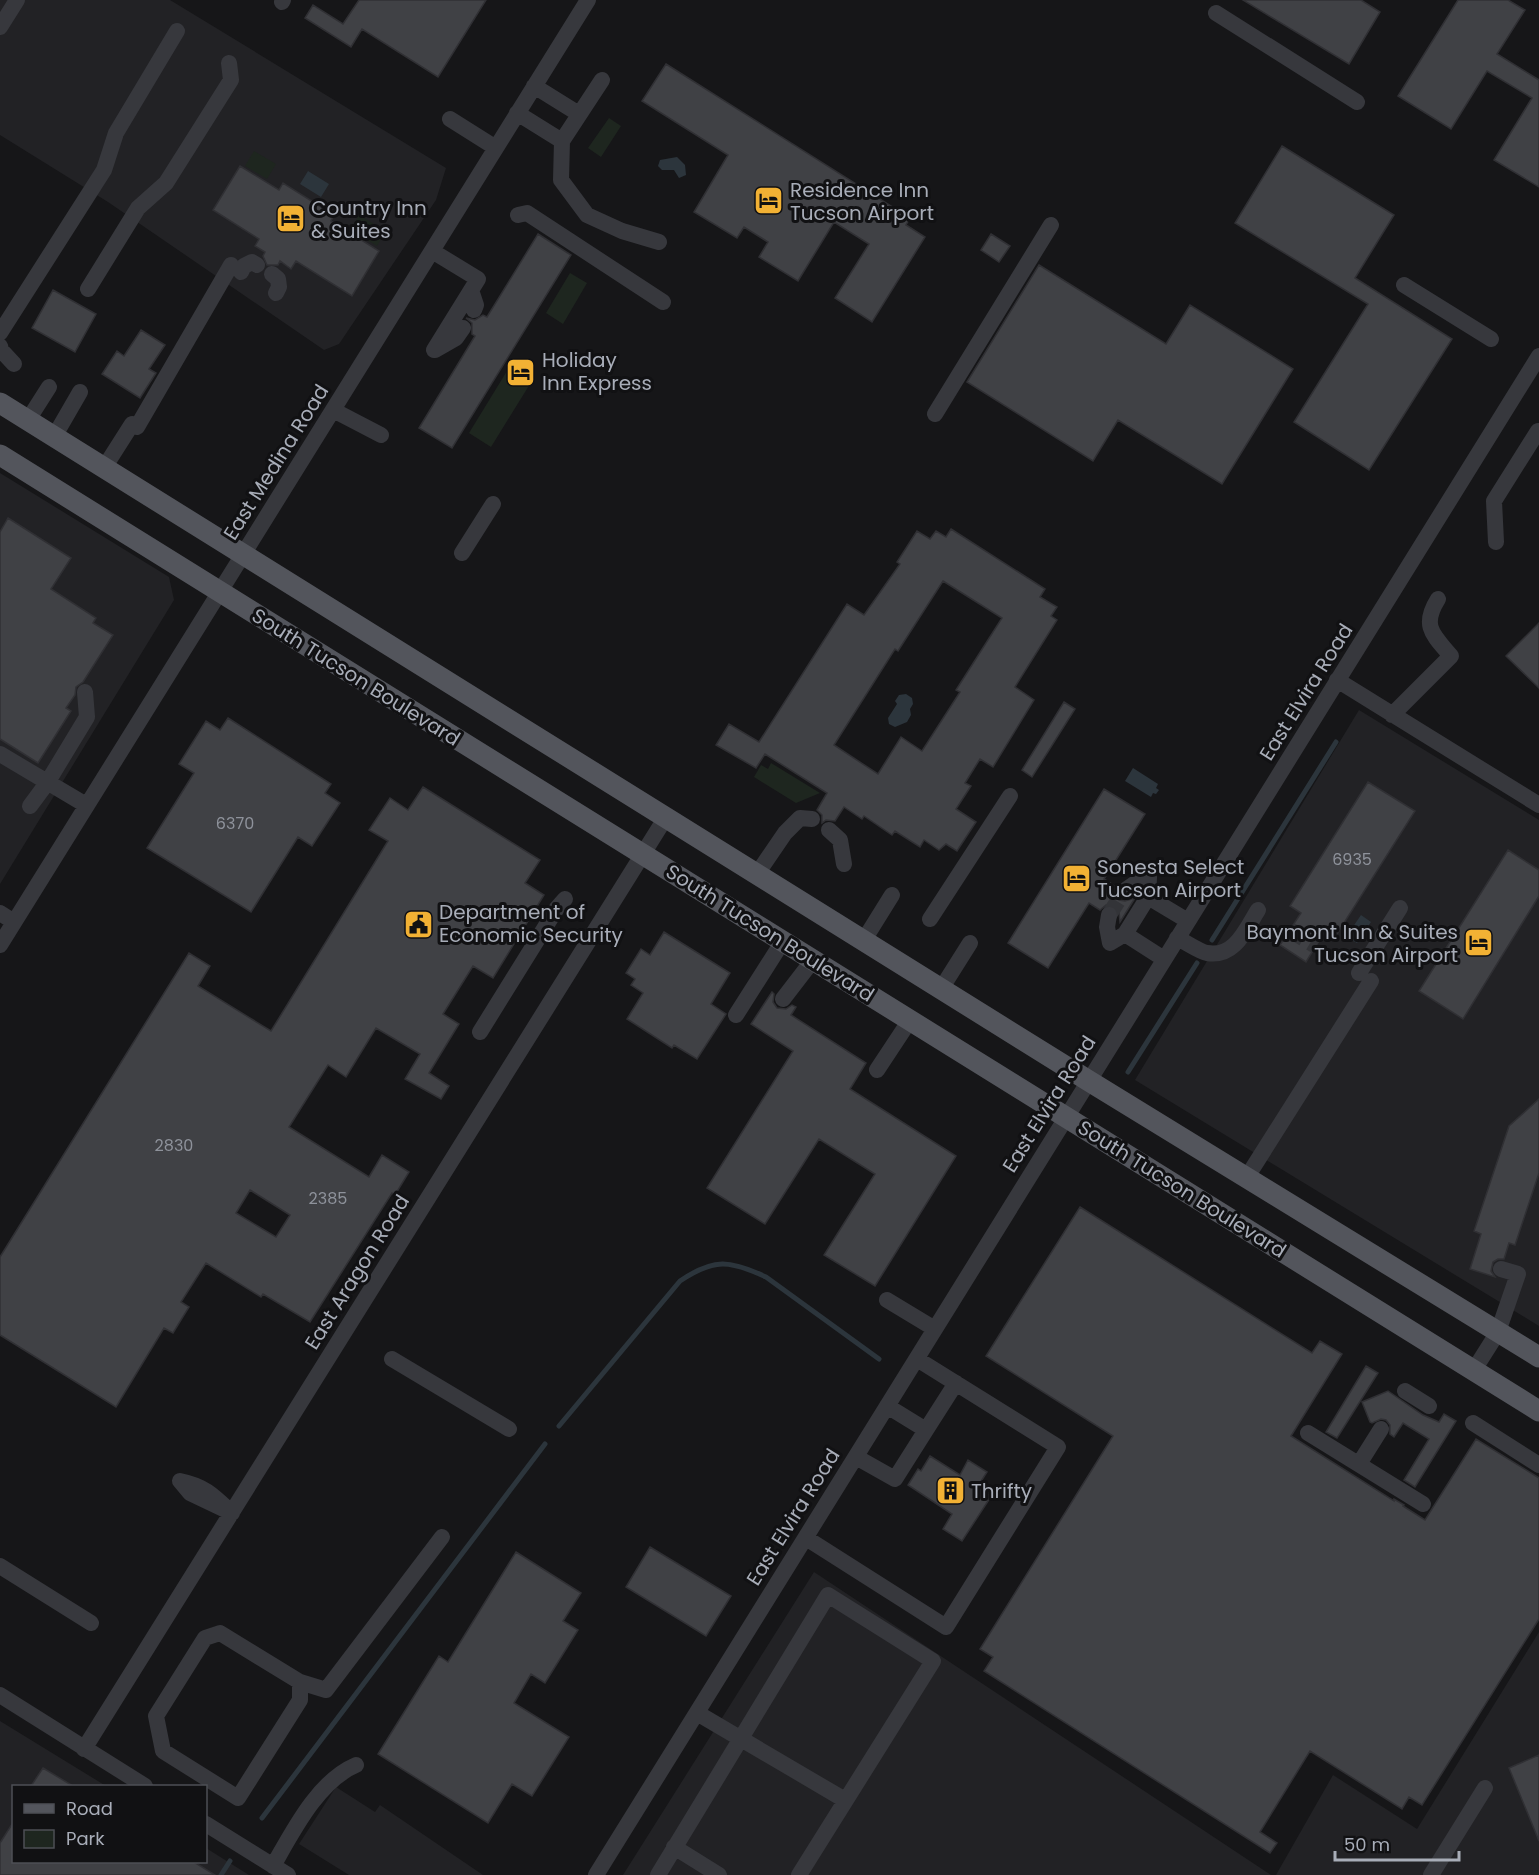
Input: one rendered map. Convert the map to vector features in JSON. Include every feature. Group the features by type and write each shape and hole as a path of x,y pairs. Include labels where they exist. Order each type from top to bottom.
{"main road":[{"path":"0,403 1089,1081 1539,1357"},
{"name":"South Tucson Boulevard","path":"0,455 1539,1411"}],"street":[{"path":"0,27 17,0"},
{"name":"East Medina Road","path":"0,945 7,917 86,805 588,0"},
{"path":"1216,13 1356,102"},
{"path":"0,333 104,170 116,133 177,31"},
{"path":"88,289 138,208 166,183 231,80 229,63"},
{"path":"602,80 562,141 561,180 587,215 622,231 659,242"},
{"path":"534,86 579,114"},
{"path":"517,113 562,141"},
{"path":"450,119 496,148"},
{"path":"518,215 521,212 527,213 663,302"},
{"path":"935,414 1051,225"},
{"path":"432,251 478,279 434,350 456,338 463,328"},
{"path":"104,468 135,425 236,268 252,262 257,265"},
{"path":"272,274 278,279 279,287 276,293"},
{"path":"1404,285 1491,339"},
{"path":"471,290 477,305 474,309"},
{"path":"0,346 14,364 0,362"},
{"name":"East Elvira Road","path":"596,1875 1539,356"},
{"path":"28,420 49,387"},
{"path":"54,437 80,392"},
{"path":"333,410 381,435"},
{"path":"1496,542 1494,501 1538,431"},
{"path":"462,553 493,504"},
{"path":"1392,715 1451,656 1434,637 1429,625 1429,615 1438,599"},
{"path":"1337,680 1539,805"},
{"path":"30,806 47,783 87,717 85,692"},
{"path":"0,754 86,805"},
{"path":"930,919 1010,796"},
{"name":"East Aragon Road","path":"84,1749 666,817"},
{"path":"757,874 785,832 800,818 812,819"},
{"path":"829,830 840,840 844,864"},
{"path":"1109,915 1107,927 1110,943 1125,934 1148,897 1149,877 1124,891"},
{"path":"864,940 892,895"},
{"path":"1148,897 1188,921"},
{"path":"480,1032 557,908 565,899"},
{"path":"1247,1177 1365,977 1400,908"},
{"path":"1178,938 1207,953 1223,953 1236,945 1258,910"},
{"path":"1125,934 1164,959"},
{"path":"736,1015 783,941"},
{"path":"941,988 970,943"},
{"path":"783,999 813,960"},
{"path":"878,1070 910,1020"},
{"path":"1474,1370 1498,1332 1518,1274 1501,1269"},
{"path":"887,1300 935,1329"},
{"path":"392,1359 509,1429"},
{"path":"806,1538 946,1627 1058,1447 917,1359"},
{"path":"856,1457 895,1479 956,1383"},
{"path":"1405,1391 1429,1406"},
{"path":"887,1407 926,1430"},
{"path":"1473,1423 1539,1465"},
{"path":"1359,1464 1381,1429"},
{"path":"1308,1433 1423,1504"},
{"path":"300,1682 300,1700 237,1798 163,1751 156,1716 205,1638 220,1633 300,1682 326,1690 442,1538"},
{"path":"0,1566 91,1623"},
{"path":"658,1875 828,1595 933,1661 799,1875"},
{"path":"0,1695 143,1785"},
{"path":"697,1713 845,1800"},
{"path":"273,1866 323,1788 342,1771 356,1765"},
{"path":"1431,1875 1485,1788"},
{"path":"207,1825 288,1875"},
{"path":"674,1847 719,1875"}],"shaded area":[{"path":"0,0 170,0 446,168 436,200 339,344 324,350 108,202 0,135"},
{"path":"677,157 685,165 686,175 679,178 674,170 662,170 658,166 660,160"},
{"path":"308,171 329,184 321,197 300,184"},
{"path":"0,473 169,577 174,600 0,884"},
{"path":"906,694 912,698 911,715 907,722 895,727 889,724 888,718 897,704 895,701 899,695"},
{"path":"1359,710 1539,820 1539,1326 1135,1080"},
{"path":"1133,768 1158,784 1156,788 1159,790 1156,794 1153,793 1151,797 1125,781"},
{"path":"1361,915 1371,922 1357,943 1346,937"},
{"path":"814,1572 1271,1875 623,1875"},
{"path":"1539,1632 1539,1875 1276,1875 1333,1775 1417,1829"},
{"path":"0,1721 104,1785 12,1785 12,1863 207,1863 207,1849 249,1875 0,1875"},
{"path":"336,1787 375,1812 380,1805 483,1875 349,1875 299,1844"}],"green space":[{"path":"609,118 621,126 601,157 588,148"},
{"path":"254,151 276,164 267,179 245,166"},
{"path":"359,215 386,231 377,246 350,230"},
{"path":"570,273 587,283 563,324 546,313"},
{"path":"507,371 530,384 491,447 469,433"},
{"path":"771,763 820,793 796,803 754,777 761,765 768,769"}],"building":[{"path":"359,0 486,0 438,77 362,29 351,47 305,18 313,5 343,24"},
{"path":"1243,0 1361,0 1380,12 1349,64"},
{"path":"1458,0 1508,0 1525,10 1497,54 1539,80 1539,187 1494,160 1532,98 1487,71 1451,129 1398,96"},
{"path":"666,64 910,218 906,225 925,237 872,322 835,298 869,244 834,222 798,281 759,257 768,242 744,227 737,238 694,212 728,155 642,101"},
{"path":"1282,146 1394,215 1355,278 1452,339 1369,470 1294,422 1368,304 1235,223"},
{"path":"240,166 279,190 283,183 334,215 331,221 379,251 352,296 296,261 291,269 280,261 278,265 267,265 263,256 265,252 255,246 259,239 213,210"},
{"path":"538,234 571,255 452,448 419,428 475,336 472,334 472,323 466,318 475,320 483,315 487,317"},
{"path":"991,234 1010,246 999,262 981,250"},
{"path":"1039,265 1166,344 1190,305 1293,369 1222,484 1118,420 1093,461 967,382"},
{"path":"53,290 96,314 75,352 32,328"},
{"path":"141,330 165,345 149,369 156,373 140,398 102,374 117,351 124,356"},
{"path":"8,518 71,558 51,589 96,618 93,623 113,635 83,682 76,687 75,695 66,708 71,711 38,763 0,739 0,532"},
{"path":"951,529 1045,589 1040,597 1057,607 1051,616 1057,620 1015,687 1034,700 993,767 980,759 965,783 971,786 956,809 976,822 957,851 946,844 939,850 924,840 920,847 895,831 892,835 864,816 862,819 844,807 835,821 826,820 822,823 822,815 817,810 827,793 765,754 756,768 716,745 729,724 759,742 847,604 864,615 900,564 897,562 917,531 930,539 936,531 946,537","holes":["943,581 1002,618 956,690 960,692 922,751 901,737 878,774 834,745 895,649 898,651"]},
{"path":"1539,623 1539,688 1506,656"},
{"path":"1064,702 1075,709 1032,777 1022,770"},
{"path":"228,718 331,784 325,793 340,803 312,846 298,837 251,912 147,848 194,773 179,764 206,721 220,730"},
{"path":"1368,782 1415,811 1337,934 1327,928 1306,962 1280,945 1301,913 1290,906"},
{"path":"423,787 540,860 525,883 544,895 493,978 473,966 443,1014 459,1024 429,1073 449,1086 441,1099 405,1079 420,1054 376,1028 346,1077 328,1065 289,1127 369,1177 382,1155 409,1172 395,1195 392,1193 310,1322 263,1294 261,1297 206,1263 181,1302 189,1307 173,1333 164,1328 116,1407 0,1335 0,1257 189,953 210,966 198,986 271,1031 388,841 369,830 390,798 408,810","holes":["250,1190 290,1215 276,1237 236,1213"]},
{"name":"Sonesta Select Tucson Airport","path":"1104,789 1145,814 1104,879 1115,886 1114,892 1119,900 1135,898 1120,922 1119,912 1115,907 1106,905 1100,910 1089,903 1048,968 1008,943"},
{"name":"Baymont Inn & Suites Tucson Airport","path":"1508,850 1539,870 1539,896 1463,1019 1419,991"},
{"path":"664,932 730,973 711,1004 726,1014 697,1059 674,1045 672,1048 627,1019 643,993 631,985 635,979 626,973 641,949 650,955"},
{"path":"772,992 773,1002 777,1008 786,1009 792,1005 796,1007 791,1015 866,1063 850,1089 956,1156 875,1286 824,1255 875,1174 819,1139 765,1224 707,1188 793,1051 751,1024"},
{"path":"1539,1099 1539,1173 1515,1245 1509,1243 1504,1259 1493,1262 1491,1271 1495,1277 1470,1269 1481,1234 1474,1231 1509,1126"},
{"path":"1080,1207 1312,1353 1320,1341 1342,1354 1291,1436 1425,1520 1476,1439 1539,1478 1539,1619 1422,1805 1409,1797 1402,1809 1310,1751 1260,1832 1277,1843 1270,1853 984,1671 993,1657 980,1649 1113,1436 986,1356"},
{"path":"1366,1366 1378,1373 1337,1438 1326,1432"},
{"path":"1388,1391 1423,1415 1439,1422 1444,1414 1456,1421 1415,1487 1404,1480 1429,1439 1403,1423 1394,1437 1390,1434 1390,1425 1386,1420 1370,1422 1362,1402"},
{"name":"Thrifty","path":"930,1456 960,1475 968,1460 987,1472 978,1486 992,1495 962,1541 943,1529 952,1514 908,1485 918,1469 921,1471"},
{"path":"650,1547 731,1596 706,1636 626,1587"},
{"path":"516,1552 581,1593 563,1621 578,1630 545,1683 531,1674 514,1703 569,1737 532,1796 512,1784 488,1823 378,1754 439,1656 448,1662"},
{"path":"1539,1755 1539,1841 1509,1768"},
{"path":"43,1768 71,1785 32,1785"},
{"path":"12,1824 12,1863 196,1863 215,1875 0,1875 0,1843"}],"waterway":[{"path":"1212,940 1336,742"},
{"path":"1128,1072 1197,963"},
{"path":"559,1426 680,1281 713,1265 742,1267 766,1277 879,1359"},
{"path":"262,1818 545,1444"},
{"path":"221,1875 230,1861"}],"tunnel":[{"path":"1109,915 1124,891"},
{"path":"1290,930 1316,946"}],"place":[{"name":"Residence Inn Tucson Airport","path":"769,201"},
{"name":"Country Inn & Suites","path":"290,219"},
{"name":"Holiday Inn Express","path":"521,372"},
{"name":"Sonesta Select Tucson Airport","path":"1076,878"},
{"name":"Department of Economic Security","path":"418,924"},
{"name":"Baymont Inn & Suites Tucson Airport","path":"1479,943"},
{"name":"Thrifty","path":"950,1491"}]}
